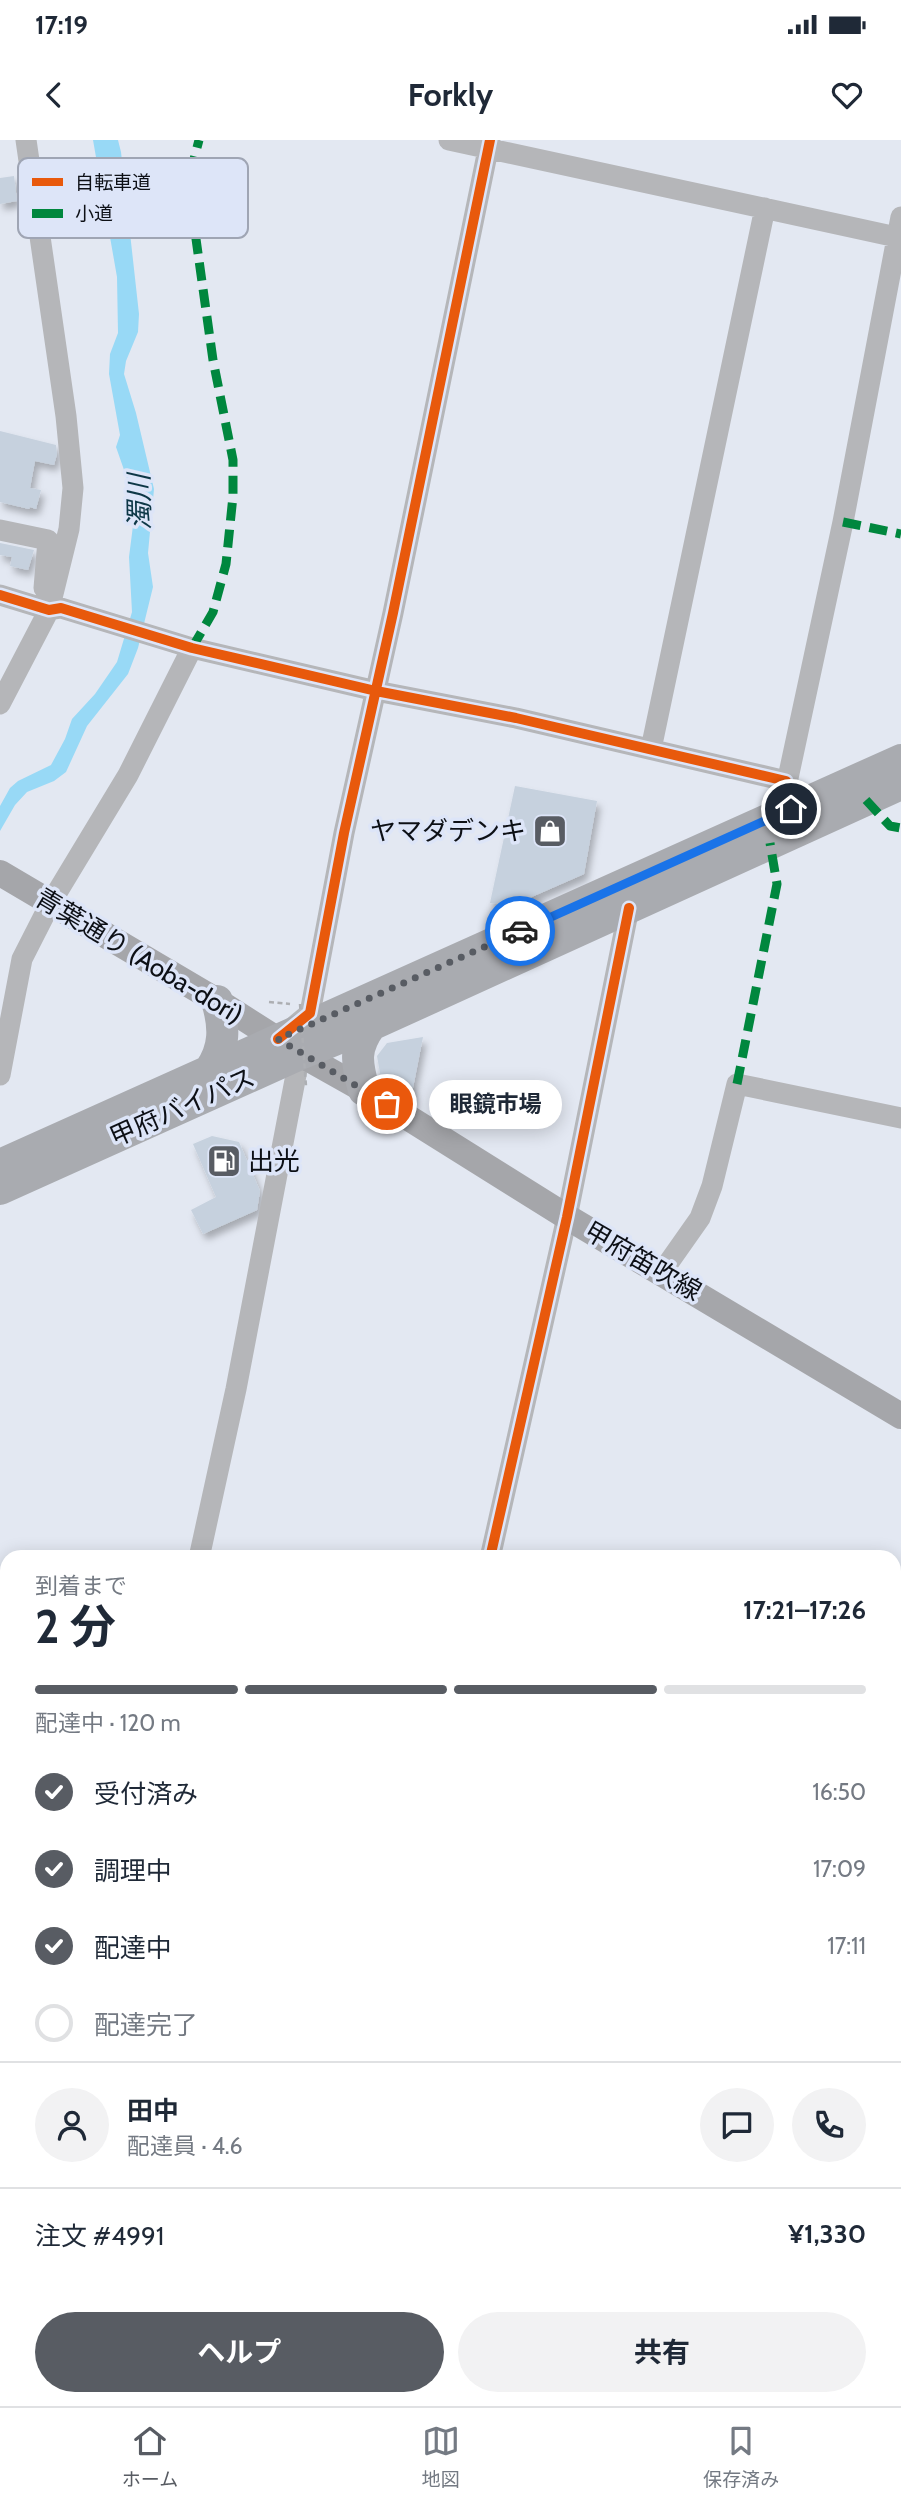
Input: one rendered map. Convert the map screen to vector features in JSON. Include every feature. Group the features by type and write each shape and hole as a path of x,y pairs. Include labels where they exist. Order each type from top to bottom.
{"highway":[{"name":"甲府バイパス","path":"0,1189 289,1046 901,760"},
{"name":"甲府バイパス","path":"0,1165 210,1070 371,1025 629,908 797,810 901,784"},
{"path":"210,1070 218,1060 224,1037 223,1018 217,1001"},
{"path":"364,1090 359,1073 359,1041 371,1025"}],"main road":[{"name":"青葉通り (Aoba-dori)","path":"0,873 289,1046"},
{"name":"甲府笛吹線","path":"289,1046 567,1217 901,1416"}],"street":[{"path":"26,140 29,158"},
{"path":"0,595 53,606 186,645 376,691 516,718 651,749 797,810 843,522 900,231 765,208 489,144 449,140"},
{"path":"201,1550 236,1389 289,1046 310,1013 344,833 489,144"},
{"path":"651,749 765,208"},
{"path":"0,704 53,606 69,529 73,488 66,416 40,238"},
{"path":"0,530 48,540 44,590 53,606"},
{"path":"0,1075 22,958 47,902 128,775 186,645"},
{"path":"491,1550 567,1217 629,908"},
{"path":"662,1272 700,1218 708,1197 737,1084 901,1118"}],"path":[{"path":"269,1002 300,1004 306,1086"}],"water":[{"path":"93,140 118,140 122,158 96,158"},
{"name":"濁川","path":"110,238 131,238 139,314 138,332 126,361 124,374 154,489 148,553 153,587 138,648 128,674 87,726 66,772 54,781 27,792 15,805 0,831 0,806 10,788 18,781 51,765 72,719 95,694 117,662 132,612 129,557 135,510 116,447 120,435 109,374 110,354 118,333 117,277"}],"building":[{"path":"14,176 17,201 0,204 0,178"},
{"path":"0,431 56,445 54,465 35,461 30,488 41,490 36,509 0,502"},
{"path":"0,543 34,550 28,570 10,566 12,557 0,555"},
{"path":"515,786 597,801 584,874 511,906 490,903"},
{"path":"423,1037 411,1098 381,1079 377,1056 387,1043"},
{"path":"212,1136 239,1142 260,1191 257,1210 203,1234 191,1210 216,1197 193,1144"}],"marked path":[{"path":"194,158 199,140"},
{"path":"192,648 213,612 226,564 233,496 233,460 213,360 196,238"},
{"path":"843,522 901,534"},
{"path":"866,800 890,826 901,828"},
{"path":"737,1084 777,884 770,843"}],"cycle path":[{"path":"278,1039 310,1013 344,833 393,613 490,140"},
{"path":"0,595 49,610 61,608 192,648 376,691 516,718 786,781"},
{"path":"492,1550 567,1217 629,908"}],"way so far":[{"path":"387,1104 278,1039 520,931"}],"place":[{"name":"ヤマダデンキ","path":"550,831"},
{"name":"眼鏡市場","path":"387,1104"},
{"name":"出光","path":"224,1161"}],"route":[{"path":"520,931 791,809"}]}
